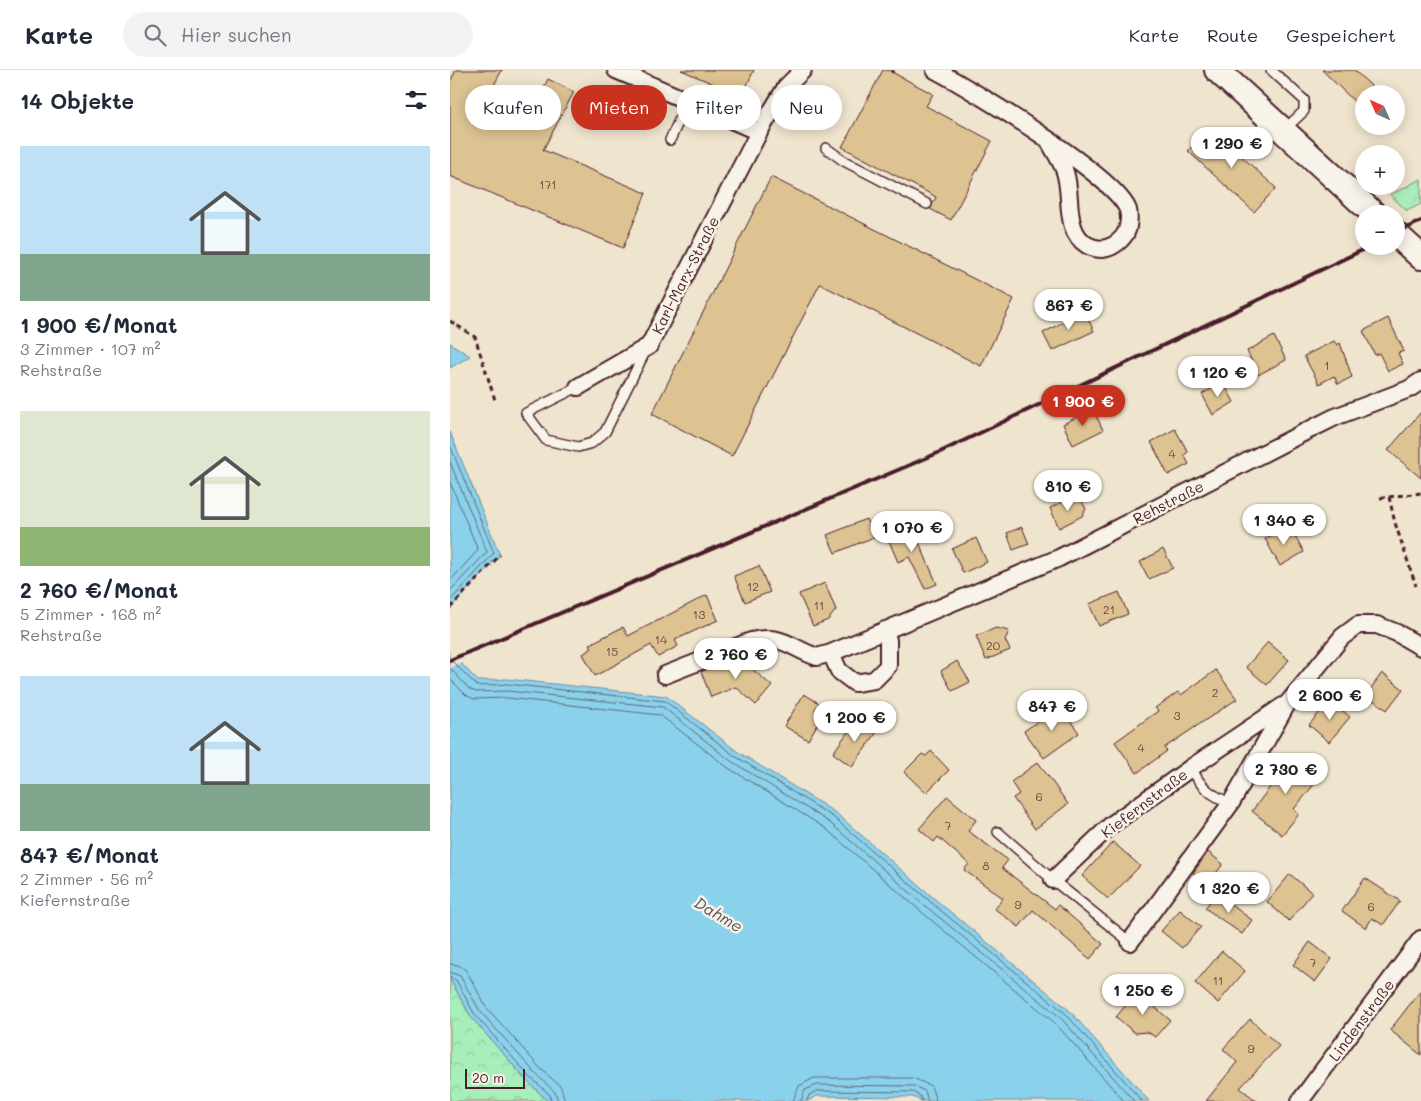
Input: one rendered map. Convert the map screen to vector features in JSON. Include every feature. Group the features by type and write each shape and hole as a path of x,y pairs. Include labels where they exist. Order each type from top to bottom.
{"street":[{"path":"616,70 677,96"},
{"name":"Karl-Marx-Straße","path":"578,387 649,346 759,132 786,87 803,70"},
{"path":"935,70 1009,112 1098,176 1128,210 1128,226 1125,235 1114,245 1104,250 1092,248 1080,241 1072,228 1065,172 1049,142"},
{"path":"1217,70 1364,205"},
{"path":"754,130 759,132"},
{"path":"1405,242 1421,257"},
{"name":"Rehstraße","path":"665,675 751,641 764,638 780,639 817,657 831,653 1059,558 1297,436 1336,417 1409,389 1421,381"},
{"name":"Kiefernstraße","path":"1130,942 1231,803 1287,704 1342,637 1358,625 1377,625 1398,633 1421,647"},
{"path":"831,653 839,671 855,683 874,680 888,666 886,630"},
{"name":"Kiefernstraße","path":"1053,880 1111,825 1192,767 1287,704"},
{"name":"Lindenstraße","path":"1300,1101 1421,939"}],"lane":[{"path":"1271,70 1304,100 1304,111 1284,130"},
{"path":"670,140 677,125"},
{"path":"826,148 844,161 927,204"},
{"path":"578,387 526,413 546,440 578,447 592,443 606,432 649,346"},
{"name":"Kiefernstraße","path":"1192,767 1196,780 1216,798 1231,803"},
{"name":"Kiefernstraße","path":"998,832 1053,880 1130,942"}],"path":[{"path":"450,321 475,336 496,403"},
{"path":"1380,498 1421,493"},
{"path":"1389,497 1395,524 1416,586"},
{"path":"450,608 500,555"}],"green space":[{"path":"1421,179 1421,204 1407,211 1405,205 1401,205 1390,195 1405,195 1405,187"},
{"path":"450,979 471,1017 527,1081 548,1101 450,1101"}],"water":[{"path":"450,343 470,356 450,368"},
{"path":"450,432 500,555 450,608"},
{"name":"Dahme","path":"450,652 478,681 507,679 666,696 738,752 836,813 936,900 1069,1010 1149,1101 921,1101 913,1097 817,1096 808,1101 548,1101 527,1081 471,1017 450,979"}],"pier":[{"path":"450,651 452,651 463,662 450,668"}],"building":[{"path":"456,70 502,70 494,85 465,85 465,130 554,130 543,150 646,193 623,248 450,176 450,82"},
{"path":"681,70 754,70 747,85 716,85"},
{"path":"883,70 888,70 933,94 926,106 992,141 951,220 930,209 936,197 842,147"},
{"path":"1322,70 1354,70 1370,85 1355,85 1355,102"},
{"path":"548,79 560,85 545,85"},
{"path":"561,86 571,90 571,98 561,116"},
{"path":"1210,127 1276,188 1254,212 1188,151"},
{"path":"771,177 1014,299 981,366 820,284 732,456 652,414"},
{"path":"1084,311 1094,331 1052,351 1043,333"},
{"path":"1388,318 1404,351 1398,353 1403,364 1388,371 1379,353 1375,355 1363,331"},
{"path":"1274,336 1286,360 1258,375 1247,351"},
{"path":"1334,341 1337,345 1340,343 1352,377 1338,384 1334,376 1319,384 1304,356"},
{"path":"1223,382 1234,402 1213,415 1202,394"},
{"path":"1093,409 1103,430 1073,445 1063,424"},
{"path":"1421,412 1421,478 1388,450"},
{"path":"1175,429 1188,452 1184,455 1189,464 1168,475 1151,442"},
{"path":"1070,498 1072,502 1080,498 1086,509 1082,516 1059,528 1050,508"},
{"path":"866,519 874,537 835,553 827,535"},
{"path":"911,524 937,584 925,589 909,557 898,562 886,534"},
{"path":"1289,525 1304,552 1280,566 1265,539"},
{"path":"1022,527 1029,544 1013,550 1007,533"},
{"path":"976,538 987,562 963,573 952,549"},
{"path":"1163,549 1173,568 1149,579 1140,562"},
{"path":"759,566 770,592 745,602 734,576"},
{"path":"825,583 836,610 828,620 813,626 799,594"},
{"path":"1119,592 1128,614 1099,626 1089,604"},
{"path":"707,595 718,620 675,640 678,646 658,657 651,645 595,676 583,654 592,648 590,644 623,627 628,636"},
{"path":"996,628 1009,631 1005,640 1010,650 986,660 976,636"},
{"path":"1268,642 1289,660 1267,685 1246,667"},
{"path":"741,656 743,661 772,686 756,705 736,687 711,697 701,672"},
{"path":"957,661 970,682 952,691 941,671"},
{"path":"1216,670 1237,699 1164,748 1167,751 1137,773 1115,742 1158,711 1155,708 1178,692 1181,695"},
{"path":"1382,673 1403,689 1387,710 1366,695"},
{"path":"804,694 819,703 815,710 823,715 808,740 784,726"},
{"path":"1330,700 1350,717 1329,742 1309,725"},
{"path":"1060,706 1079,733 1044,758 1024,731"},
{"path":"857,719 877,732 852,767 833,753"},
{"path":"931,751 949,770 926,793 904,772 922,754 926,756"},
{"path":"1295,754 1321,776 1294,809 1299,814 1282,835 1252,811"},
{"path":"1038,762 1068,804 1035,829 1013,798 1019,794 1011,782"},
{"path":"947,796 976,820 968,831 1008,860 1002,868 1055,909 1058,905 1103,944 1090,959 1033,910 1019,927 995,909 1003,898 964,870 969,864 938,837 934,842 919,829"},
{"path":"1113,842 1140,866 1108,899 1082,876"},
{"path":"1208,852 1223,864 1208,884 1193,873"},
{"path":"1290,874 1312,893 1289,921 1267,902"},
{"path":"1365,878 1400,901 1383,925 1372,918 1366,928 1342,911"},
{"path":"1216,894 1252,920 1242,934 1205,908"},
{"path":"1180,910 1201,927 1182,948 1161,931"},
{"path":"1310,942 1332,959 1315,982 1293,965"},
{"path":"1222,951 1245,971 1218,1003 1195,983"},
{"path":"1421,990 1421,1055 1390,1030"},
{"path":"1137,992 1170,1020 1155,1037 1148,1032 1135,1033 1116,1017"},
{"path":"1250,1019 1279,1046 1240,1088 1257,1101 1206,1101 1237,1062 1223,1049"}],"railway":[{"path":"1405,229 1421,221"},
{"path":"450,660 938,453 1355,254"}]}
